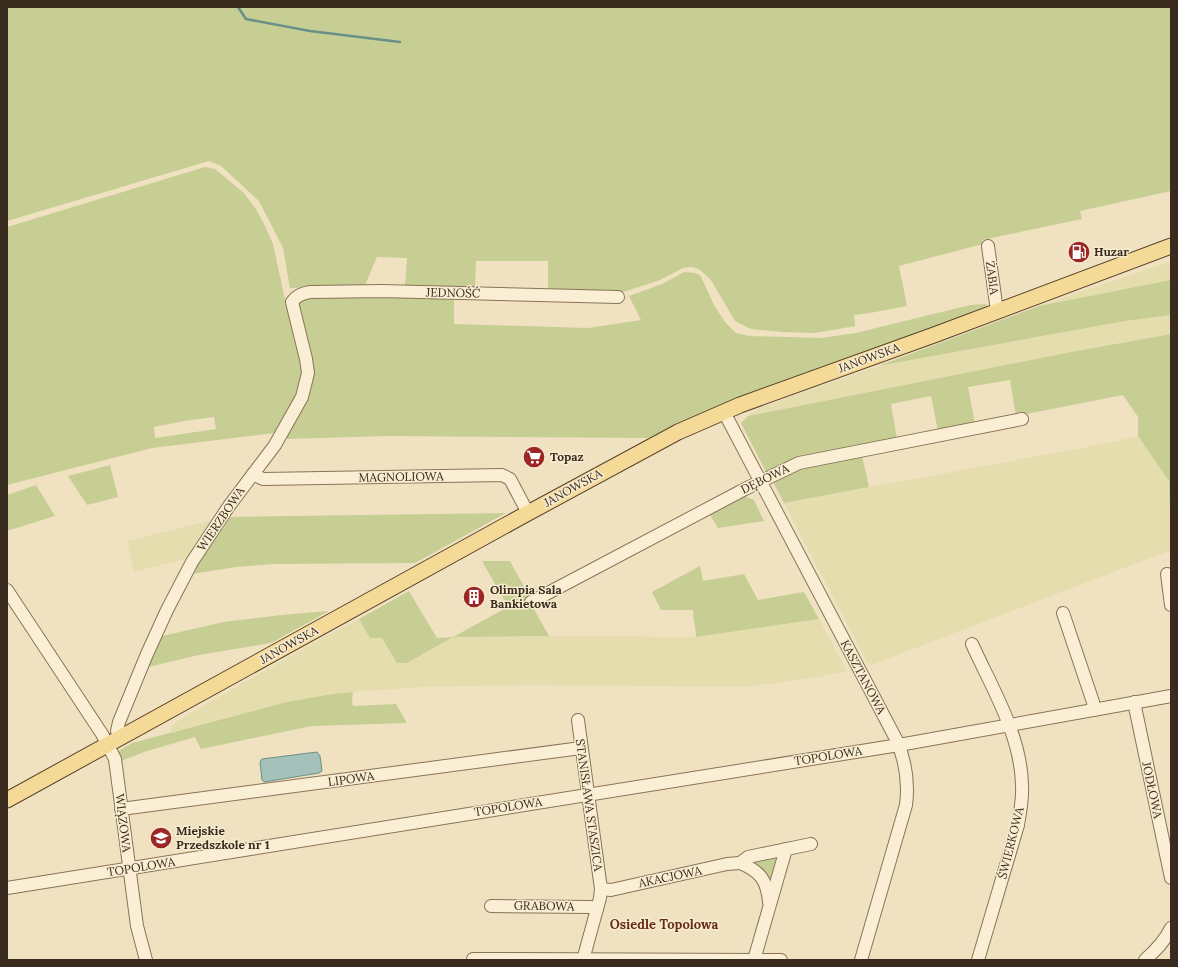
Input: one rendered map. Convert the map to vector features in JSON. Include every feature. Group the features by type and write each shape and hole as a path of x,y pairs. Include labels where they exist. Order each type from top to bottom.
{"main road":[{"name":"JANOWSKA","path":"7,800 656,443 724,412 777,391 1171,246"}],"street":[{"name":"ŻABIA","path":"988,246 997,311"},
{"name":"JEDNOŚĆ","path":"292,302 302,294 310,292 381,291 618,297"},
{"name":"WIERZBOWA","path":"114,741 119,722 146,654 192,562 229,506 281,435 302,397 308,373 292,302"},
{"name":"KASZTANOWA","path":"724,412 899,745 904,759 907,773 908,792 906,805 861,960"},
{"name":"DĘBOWA","path":"531,602 799,462 1022,419"},
{"name":"MAGNOLIOWA","path":"253,474 263,479 502,475 510,479 528,513"},
{"path":"1167,574 1171,604"},
{"name":"WIĄZOWA","path":"7,590 62,671 114,741 121,809 137,926 146,960"},
{"path":"1063,612 1093,702 1094,710"},
{"path":"972,644 1008,724"},
{"name":"TOPOLOWA","path":"7,888 899,745 1008,724 1171,696"},
{"name":"JODŁOWA","path":"1134,702 1171,878"},
{"name":"STANISŁAWA STASZICA","path":"578,720 601,889"},
{"name":"ŚWIERKOWA","path":"978,960 1018,825 1021,808 1022,785 1019,759 1008,724"},
{"name":"LIPOWA","path":"121,809 581,748"},
{"name":"AKACJOWA","path":"601,889 611,890 727,864 740,863 748,857 811,844"},
{"path":"754,960 786,849"},
{"path":"740,863 751,868 760,875 768,889 769,905"},
{"path":"583,960 600,898 601,889"},
{"name":"GRABOWA","path":"491,906 591,907 597,909"},
{"path":"1145,960 1166,939 1171,928"},
{"path":"473,959 781,960"}],"shaded area":[{"path":"1171,261 1171,280 1039,306"},
{"path":"1171,315 1171,334 1071,352 748,416 759,408 878,366 1125,321"},
{"path":"1138,436 1169,481 1171,550 869,666 784,503 1103,444"},
{"path":"217,519 193,557 134,572 127,541"},
{"path":"359,619 370,638 382,638 407,663 453,637 696,637 819,619 847,671 820,677 746,687 530,685 423,687 353,692 287,702 171,732 170,727 182,718 324,637"}],"green space":[{"path":"7,7 1171,7 1171,191 1080,211 1082,219 982,240 983,244 899,266 907,306 854,315 855,326 815,333 751,329 735,321 711,280 699,269 691,267 683,268 660,280 620,293 548,290 548,261 476,261 475,287 405,286 407,258 377,257 365,285 290,288 283,248 259,201 221,166 209,161 7,221"},
{"path":"205,167 215,169 244,193 256,209 265,226 273,244 287,309 299,344 304,366 301,391 275,433 152,448 7,485 7,227","holes":["214,417 216,429 155,438 154,427"]},
{"path":"684,272 700,275 714,305 725,322 736,333 750,336 821,338 856,333 970,305 986,304 988,307 723,406 648,438 387,436 285,439 311,376 298,304 305,298 313,296 454,299 454,324 588,328 641,320 629,296 662,284"},
{"path":"1171,280 1171,315 1125,321 878,366 1039,306"},
{"path":"1171,334 1170,511 1169,481 1138,436 1138,417 1123,395 1016,416 1010,380 968,387 975,424 938,431 931,396 891,404 897,439 787,461 773,470 766,472 741,423 748,416 1071,352"},
{"path":"862,456 869,487 784,503 773,482 803,467"},
{"path":"110,465 118,497 87,505 68,476"},
{"path":"36,485 55,516 7,531 7,495"},
{"path":"744,496 754,500 764,521 718,528 709,513"},
{"path":"506,513 415,563 274,564 236,567 192,574 226,517"},
{"path":"482,561 510,561 529,596 527,597 549,636 453,637 508,607"},
{"path":"700,566 703,581 744,574 758,600 804,592 819,619 696,637 693,610 661,610 652,592"},
{"path":"409,591 437,638 453,637 407,663 397,663 382,638 370,638 359,619"},
{"path":"329,611 271,643 199,655 148,667 162,636 224,622"},
{"path":"353,692 353,706 396,704 407,723 312,726 201,749 195,737 144,752 121,761 117,752 132,743 287,702"},
{"path":"780,853 772,885 750,860"}],"water":[{"path":"317,752 320,756 322,771 319,773 264,782 262,780 260,762 262,759"}],"waterway":[{"path":"238,7 246,19 310,31 400,42"}],"place":[{"name":"Huzar","path":"1079,252"},
{"name":"Topaz","path":"534,457"},
{"name":"Olimpia Sala Bankietowa","path":"474,597"},
{"name":"Miejskie Przedszkole nr 1","path":"161,838"}],"district":[{"name":"Osiedle Topolowa","path":"664,924"}]}
